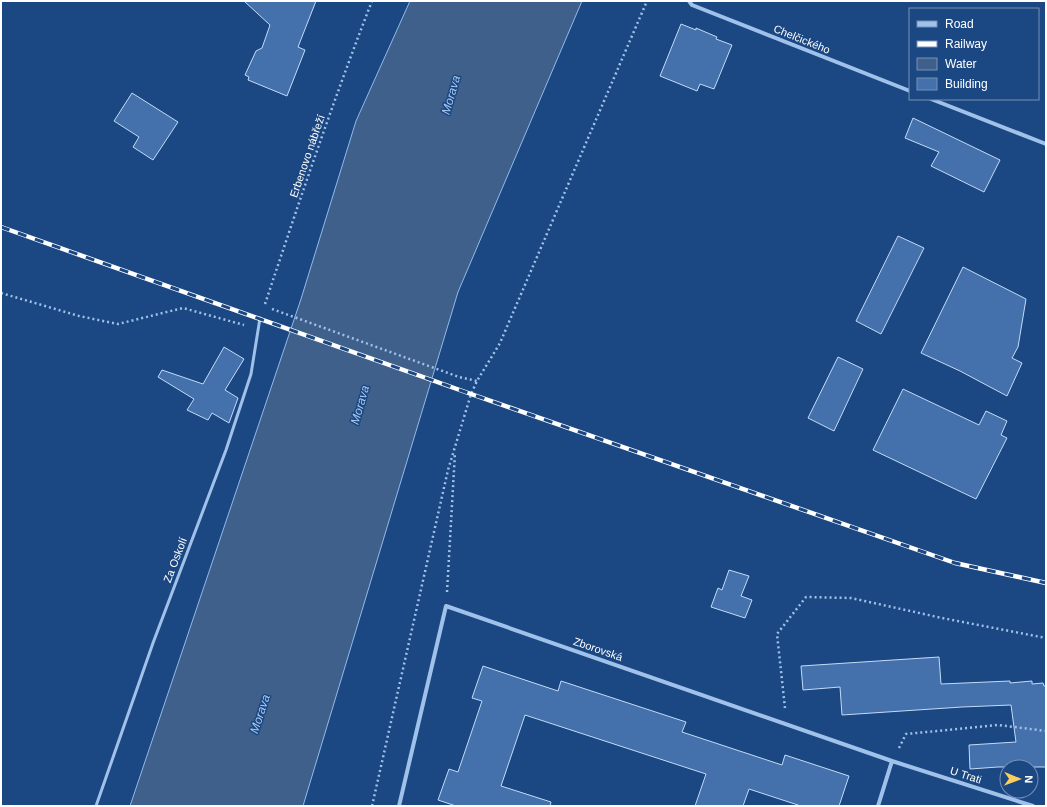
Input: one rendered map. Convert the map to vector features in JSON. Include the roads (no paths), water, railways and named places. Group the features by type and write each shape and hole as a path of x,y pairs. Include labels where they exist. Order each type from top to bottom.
{"street":[{"name":"Chelčického","path":"689,1 692,5 909,91"},
{"path":"934,100 1046,144"},
{"name":"Zborovská","path":"399,806 446,606 892,761"},
{"path":"878,806 892,761"},
{"name":"U Trati","path":"892,761 1033,806"}],"lane":[{"name":"Za Oskolí","path":"96,806 153,643 226,450 251,374 260,318"}],"water":[{"name":"Morava","path":"410,1 582,1 458,292 303,806 130,806 301,299 356,121"}],"railway":[{"path":"1,227 471,394 955,563 1046,583"}]}
